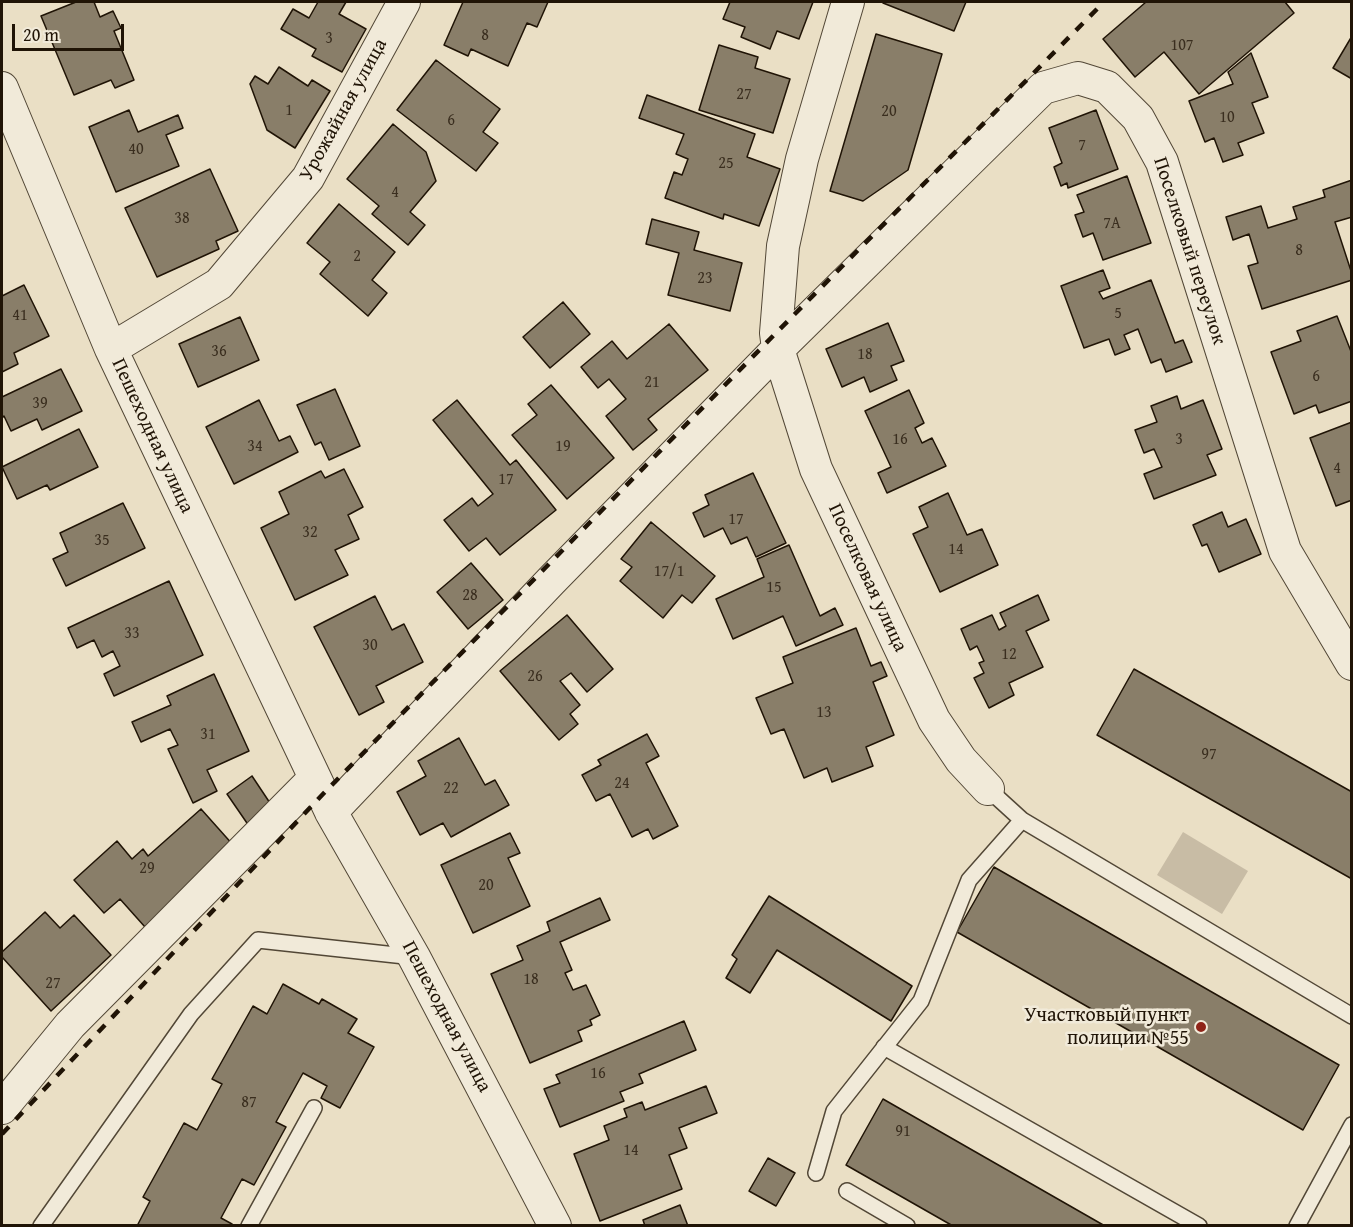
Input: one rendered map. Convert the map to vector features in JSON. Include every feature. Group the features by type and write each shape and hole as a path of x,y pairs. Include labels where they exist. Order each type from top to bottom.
{"street":[{"name":"Урожайная улица","path":"111,349 219,284 308,178 404,2"},
{"name":"Поселковая улица","path":"848,2 802,159 783,246 776,333 778,349 816,470 934,720 962,760 988,789"},
{"name":"Поселковый переулок","path":"778,349 1043,88 1078,78 1107,87 1138,118 1162,162 1285,551 1352,664"},
{"name":"Пешеходная улица","path":"2,88 111,349 331,812 414,957 555,1226"},
{"path":"331,812 778,349"},
{"path":"2,1108 70,1025 315,778"}],"lane":[{"path":"988,789 1022,820 1352,1016"},
{"path":"816,1173 834,1111 921,1001 969,880 1022,820"},
{"path":"41,1226 191,1014 258,940 414,957"},
{"path":"884,1047 1199,1226"},
{"path":"249,1226 314,1108"},
{"path":"1297,1226 1352,1125"},
{"path":"847,1191 907,1226"}],"shaded area":[{"path":"1183,832 1248,871 1222,914 1157,875"}],"building":[{"path":"76,2 94,2 100,17 113,11 121,28 114,31 134,80 115,88 111,80 74,95 41,16"},
{"path":"318,2 346,2 339,14 366,29 342,72 312,56 316,49 281,29 293,9 309,18"},
{"path":"463,2 548,2 537,27 527,23 508,66 471,49 468,56 444,45"},
{"path":"730,2 813,2 799,39 777,31 770,49 741,37 745,27 723,19"},
{"path":"883,2 966,2 954,31"},
{"path":"1146,2 1285,2 1294,13 1199,94 1164,52 1135,77 1103,39"},
{"path":"876,34 942,54 908,170 863,201 830,191"},
{"path":"1352,36 1352,79 1333,68"},
{"path":"719,45 758,57 755,68 790,79 773,133 699,110"},
{"path":"1251,53 1268,97 1252,103 1264,133 1238,143 1243,155 1223,162 1214,138 1205,142 1189,101 1233,84 1228,72"},
{"path":"436,60 500,109 483,132 498,143 476,171 397,110"},
{"path":"279,67 308,86 312,80 330,91 295,148 267,130 250,84 255,76 268,84"},
{"path":"647,95 755,134 747,157 780,169 759,226 724,214 723,219 665,198 674,172 682,175 688,159 676,154 684,134 639,118"},
{"path":"129,110 138,132 178,115 183,128 166,135 179,166 116,192 89,127"},
{"path":"1096,110 1118,169 1068,188 1067,183 1061,186 1054,167 1062,163 1049,128"},
{"path":"393,124 426,152 436,181 410,212 425,225 408,245 372,214 379,206 347,179"},
{"path":"210,169 238,231 216,241 219,249 157,277 125,208"},
{"path":"1127,176 1151,243 1103,260 1093,233 1083,237 1075,215 1084,212 1077,195"},
{"path":"1352,180 1352,217 1335,222 1352,280 1262,309 1248,266 1258,263 1249,234 1233,240 1226,217 1261,206 1268,228 1297,219 1293,207 1325,197 1323,190"},
{"path":"339,204 395,252 372,280 387,293 368,316 320,274 330,262 307,243"},
{"path":"652,219 699,232 694,250 742,263 730,311 668,295 679,253 646,244"},
{"path":"1103,270 1110,288 1099,292 1103,299 1151,280 1175,343 1183,340 1192,362 1166,372 1161,359 1151,363 1138,329 1124,335 1130,349 1115,355 1109,339 1084,348 1061,286"},
{"path":"24,285 49,336 14,353 18,364 2,372 2,296"},
{"path":"563,302 590,334 550,368 523,337"},
{"path":"1337,316 1352,354 1352,401 1319,413 1316,405 1294,414 1271,352 1301,341 1297,331"},
{"path":"240,317 259,360 198,387 179,344"},
{"path":"888,323 904,361 891,366 897,380 870,392 864,377 842,387 826,349"},
{"path":"669,324 708,370 648,419 657,430 633,450 606,416 626,399 609,379 598,388 581,367 612,341 627,359"},
{"path":"61,369 82,411 42,430 37,419 11,431 4,416 2,418 2,397"},
{"path":"551,385 614,458 567,499 512,435 537,415 528,404"},
{"path":"335,389 360,446 329,460 321,442 315,445 297,405"},
{"path":"909,390 924,423 915,428 922,443 932,438 946,466 887,493 878,473 891,467 865,411"},
{"path":"1177,396 1181,409 1203,400 1222,449 1207,455 1216,475 1154,499 1144,474 1162,467 1154,449 1144,453 1135,430 1157,422 1151,406"},
{"path":"259,400 279,441 290,436 298,452 234,484 206,427"},
{"path":"457,400 510,465 516,460 556,510 500,555 486,538 469,551 444,520 472,498 478,506 493,494 433,420"},
{"path":"1352,422 1352,500 1336,506 1310,438"},
{"path":"79,429 98,467 50,490 47,485 17,499 2,467"},
{"path":"344,469 363,507 348,515 359,539 335,550 348,575 295,600 261,528 289,514 279,492 321,471 325,478"},
{"path":"753,473 786,543 756,557 747,537 731,544 723,528 704,537 693,513 709,505 705,495"},
{"path":"948,493 967,535 982,529 998,565 940,592 913,534 928,527 919,507"},
{"path":"123,503 145,548 66,586 53,559 68,552 60,533"},
{"path":"1222,512 1228,527 1246,519 1261,554 1219,572 1207,544 1202,546 1193,525"},
{"path":"651,522 715,576 692,603 682,595 663,618 620,581 632,567 621,559"},
{"path":"789,545 820,616 835,608 843,625 796,646 783,616 733,639 716,599 764,577 757,559"},
{"path":"471,563 503,600 468,629 437,592"},
{"path":"169,581 203,655 114,696 104,674 120,666 113,651 102,657 94,640 77,648 68,628"},
{"path":"1038,595 1049,620 1026,631 1043,667 1009,683 1014,695 989,708 974,678 984,673 979,663 984,661 977,646 970,650 961,629 992,615 999,630 1006,626 1000,613"},
{"path":"375,596 392,630 404,624 423,662 376,686 384,702 359,715 314,627"},
{"path":"567,615 613,669 587,692 571,673 560,681 580,705 570,714 578,724 559,740 500,671"},
{"path":"856,628 871,666 881,662 887,676 873,682 894,735 866,747 873,766 832,782 827,768 804,778 784,729 771,734 756,698 793,683 783,657"},
{"path":"1134,669 1352,792 1352,879 1097,735"},
{"path":"214,674 249,751 207,770 217,791 193,803 168,749 178,745 170,729 141,742 132,722 171,705 167,696"},
{"path":"647,734 659,756 646,763 678,826 653,839 648,829 632,837 610,794 596,801 582,775 601,765 598,760"},
{"path":"459,738 485,785 495,780 509,805 451,837 443,823 420,835 397,792 426,776 418,761"},
{"path":"252,776 274,809 249,826 227,794"},
{"path":"201,809 234,846 145,927 120,899 104,913 74,880 117,841 132,859 143,849 148,856"},
{"path":"510,833 520,853 508,858 530,906 473,933 441,865"},
{"path":"994,867 1339,1065 1303,1130 957,932"},
{"path":"769,896 912,986 891,1021 777,950 750,993 726,978 737,959 732,955"},
{"path":"600,898 610,920 560,942 572,970 565,973 573,990 586,985 600,1015 590,1020 592,1025 578,1031 582,1041 530,1063 491,974 523,960 517,946 550,931 547,922"},
{"path":"45,912 60,928 74,915 111,955 51,1011 2,957 2,952"},
{"path":"283,984 319,1004 322,999 357,1019 348,1033 374,1047 340,1108 321,1098 327,1086 303,1073 276,1122 286,1127 254,1185 242,1179 221,1218 232,1224 231,1226 137,1226 150,1201 143,1197 184,1123 197,1130 222,1084 212,1079 253,1006 267,1014"},
{"path":"684,1021 696,1050 639,1074 643,1083 620,1092 624,1101 560,1127 544,1089 560,1083 556,1075"},
{"path":"706,1086 717,1113 679,1128 687,1148 669,1155 682,1189 600,1221 574,1154 609,1140 604,1126 627,1117 624,1109 642,1102 645,1110"},
{"path":"883,1099 1105,1226 953,1226 846,1165"},
{"path":"768,1158 795,1173 776,1206 749,1191"},
{"path":"680,1205 688,1226 645,1226 643,1220"}],"railway":[{"path":"2,1134 323,794 1104,2"}],"place":[{"name":"Участковый пункт полиции №55","path":"1201,1027"}]}
